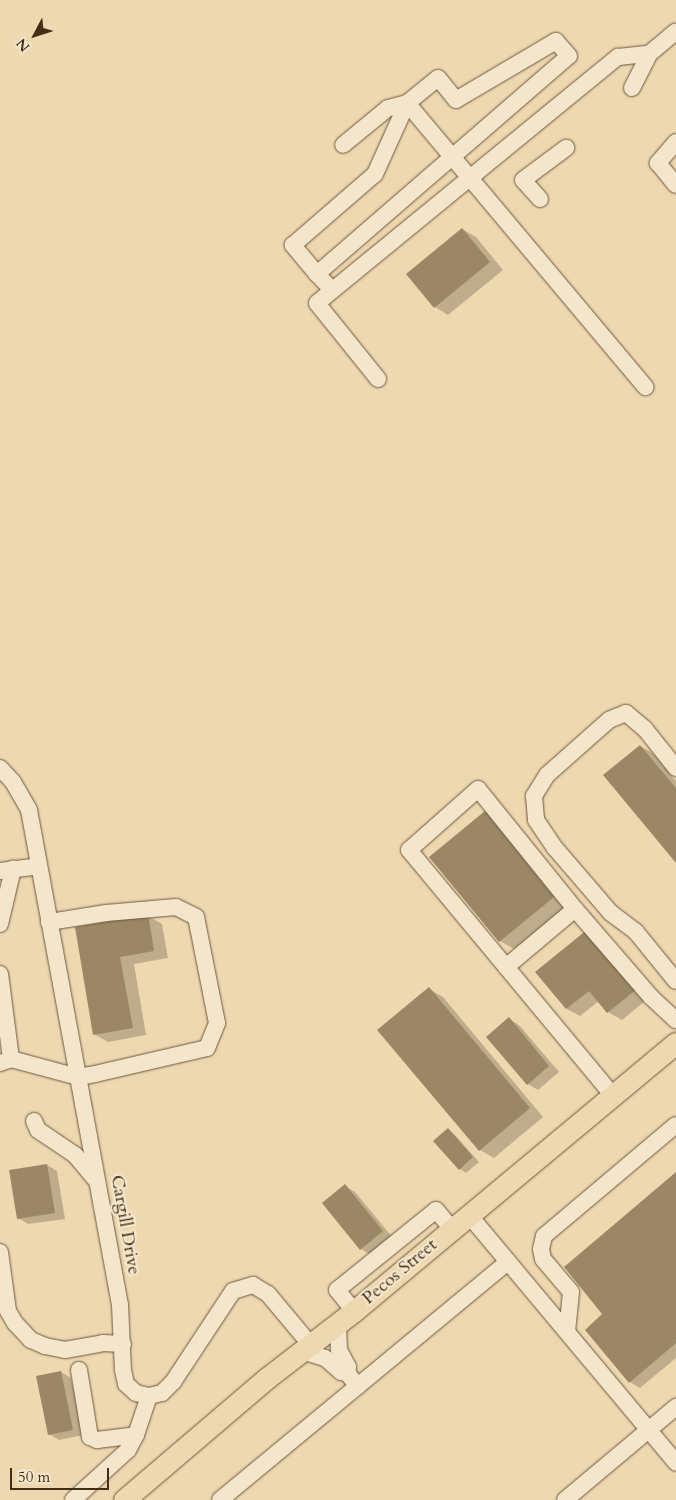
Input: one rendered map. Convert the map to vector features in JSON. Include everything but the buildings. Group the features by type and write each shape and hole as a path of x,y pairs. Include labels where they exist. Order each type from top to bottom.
{"main road":[{"name":"Pecos Street","path":"124,1500 267,1378 346,1317 676,1043"}],"street":[{"path":"632,88 649,54 676,31"},
{"path":"317,274 570,56 556,41 456,100 438,78 407,103 388,108 343,146"},
{"path":"378,379 317,303 618,57 649,54"},
{"path":"332,290 293,245 375,174 407,103"},
{"path":"407,103 645,387"},
{"path":"673,177 658,163 676,142"},
{"path":"540,199 523,180 566,148"},
{"path":"676,768 645,729 626,713 609,720 547,775 534,796 536,820 555,848 611,913 636,932 676,981"},
{"name":"Cargill Drive","path":"0,768 13,782 29,810 120,1305 123,1370 126,1384 136,1393 149,1396"},
{"path":"613,1096 409,850 478,789 575,909 652,997 676,1020"},
{"path":"0,924 7,870 39,866"},
{"path":"0,974 6,1061 78,1077 207,1048 217,1024 196,917 176,907 106,913 49,922"},
{"path":"506,967 575,909"},
{"path":"34,1121 38,1130 75,1155 97,1182"},
{"path":"566,1332 571,1292 543,1258 541,1249 544,1236 676,1125"},
{"path":"469,1215 676,1463"},
{"path":"0,1252 8,1311 15,1323 31,1340 46,1346 65,1350 103,1343 123,1344"},
{"path":"220,1500 508,1262"},
{"path":"73,1500 115,1464 128,1450 136,1435 149,1396 162,1392 173,1382 233,1290 253,1285 268,1294 306,1347 325,1358 341,1372 347,1372"},
{"path":"346,1317 339,1350 348,1367 347,1372 358,1386"},
{"path":"79,1370 90,1437 97,1440 136,1435"},
{"path":"564,1500 676,1407"}]}
